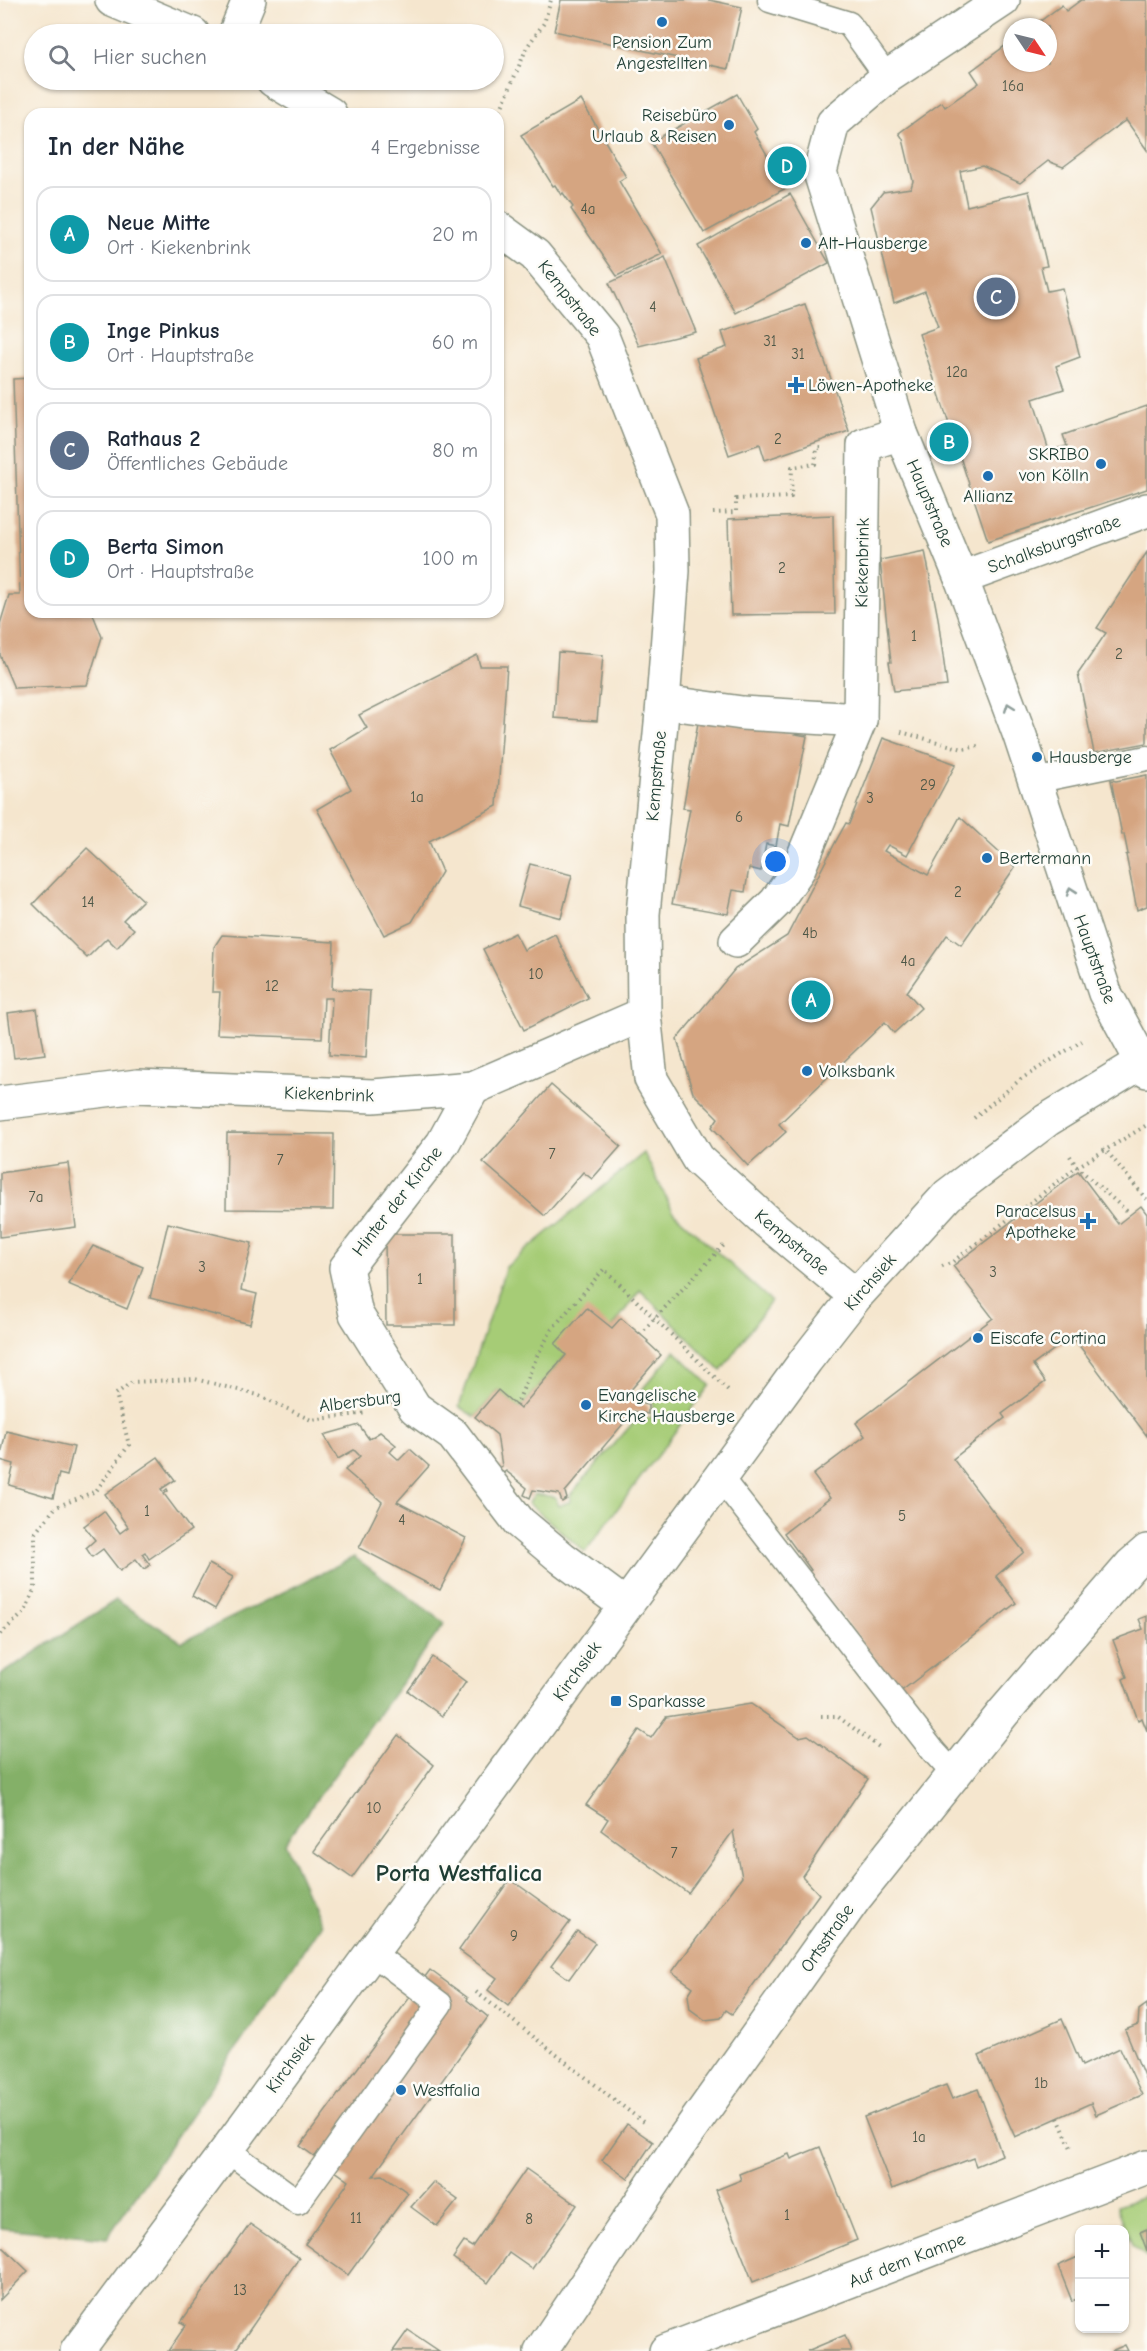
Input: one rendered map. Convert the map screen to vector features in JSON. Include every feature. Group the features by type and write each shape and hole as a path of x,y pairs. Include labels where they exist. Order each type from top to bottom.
{"street":[{"path":"112,0 169,24"},
{"path":"239,24 249,0"},
{"name":"Hauptstraße","path":"1003,0 887,77 833,123 820,171 901,433 961,578 1020,736 1105,993 1145,1064"},
{"path":"290,90 320,108"},
{"name":"Kempstraße","path":"504,232 535,255 602,336 672,514 673,571 643,914 644,1014 651,1079 698,1159 855,1296"},
{"path":"864,445 901,433"},
{"name":"Kiekenbrink","path":"736,941 776,902 798,870 860,720 864,445"},
{"name":"Schalksburgstraße","path":"961,578 1147,510"},
{"path":"663,702 742,713 860,720"},
{"name":"Kiekenbrink","path":"0,1103 138,1086 373,1096 473,1088 644,1014"},
{"name":"Kirchsiek","path":"77,2351 855,1296 948,1195 1047,1120 1145,1064"},
{"name":"Hinter der Kirche","path":"473,1088 443,1143 346,1268 356,1314 415,1407 453,1435 519,1522 562,1558 625,1605"},
{"name":"Ortsstraße","path":"541,2351 677,2148 855,1898 1004,1712 1131,1564 1147,1551"},
{"name":"Auf dem Kampe","path":"666,2351 1147,2167"}],"lane":[{"path":"770,0 849,24 887,77"},
{"path":"1034,781 1147,758"},
{"path":"720,1477 927,1743 954,1774"},
{"path":"227,2150 298,2202 440,2004 370,1952"}],"path":[{"path":"501,108 527,47 544,23 551,0"},
{"path":"672,514 736,512 736,499 791,497 792,467 815,464 817,448 864,445"},
{"path":"860,720 963,749 1020,736"},
{"path":"940,1267 951,1263 1077,1167 1147,1125"},
{"path":"1105,1149 1147,1200"},
{"path":"1077,1167 1130,1214"},
{"path":"640,1334 756,1212"},
{"path":"516,1406 537,1356 552,1329 604,1269 761,1422"},
{"name":"Albersburg","path":"0,1634 25,1612 34,1587 35,1533 56,1507 96,1491 129,1445 116,1394 132,1382 195,1379 258,1395 311,1420 415,1407"},
{"path":"471,1988 677,2148"}],"green space":[{"path":"644,1153 674,1213 771,1301 721,1371 640,1290 612,1328 566,1355 520,1409 498,1390 475,1417 459,1407 506,1267"},
{"path":"675,1351 710,1385 585,1552 528,1503 535,1494 555,1497 559,1506 571,1501 570,1495 638,1417 652,1418 653,1401 644,1400 638,1394"},
{"path":"354,1557 445,1623 285,1843 321,1925 107,2238 0,2228 0,1675 116,1600 182,1642"},
{"path":"1147,2196 1147,2229 1140,2232 1147,2257 1133,2247 1129,2237 1129,2225 1124,2225 1117,2206"}],"building":[{"name":"Pension Zum Angestellten","path":"561,0 709,0 742,7 728,69 554,31"},
{"path":"1081,0 1147,0 1147,150 1126,120 1063,167 1048,161 1020,183 982,166 960,171 967,206 1029,191 1047,266 1041,267 1047,291 1062,288 1080,357 1056,366 1064,389 1033,399 1049,451 1067,446 1063,435 1147,406 1147,489 988,541 919,334 938,327 925,291 894,303 871,207 883,192 911,188 913,181 903,139 899,133 942,102 945,107 979,83 971,71 1003,47 1003,72 1057,72 1057,18 1044,18 1062,5 1066,11"},
{"path":"737,94 757,129 754,132 786,188 704,233 651,142"},
{"path":"581,100 626,177 619,181 662,254 617,276 571,209 573,207 563,193 561,195 555,185 553,186 521,135"},
{"path":"790,194 829,263 736,313 698,246"},
{"path":"665,257 696,332 639,346 609,283"},
{"path":"805,304 849,431 765,460 760,444 729,455 696,358 727,347 722,332"},
{"path":"24,378 24,618 94,618 102,637 87,685 14,688 0,655 0,624 9,595 20,595 13,379"},
{"path":"833,515 835,614 731,615 728,519"},
{"path":"925,551 938,618 947,686 894,691 889,662 891,662 880,560"},
{"path":"1147,552 1147,743 1094,753 1078,674 1106,633 1097,628"},
{"path":"558,652 603,655 597,721 554,718"},
{"path":"477,655 480,666 507,666 497,806 429,841 442,872 412,922 384,935 317,809 351,789 330,750 367,728 359,715"},
{"path":"699,717 807,736 789,826 780,824 776,846 766,844 761,871 749,868 745,892 733,890 728,914 672,904 690,809 683,808"},
{"path":"883,738 956,764 907,855 888,845 884,851 928,875 960,817 1015,867 961,945 947,935 907,992 921,1008 894,1033 885,1022 779,1124 786,1132 748,1166 712,1127 718,1118 693,1093 677,1039 735,969 787,936 846,823 849,824"},
{"path":"1147,775 1147,906 1137,910 1124,834 1122,835 1111,780"},
{"path":"87,848 143,900 123,920 134,929 117,948 107,938 87,958 33,904"},
{"path":"530,864 572,875 561,918 518,906"},
{"path":"515,933 524,950 555,934 588,998 524,1030 483,949"},
{"path":"222,935 334,942 332,989 370,991 366,1058 329,1055 332,998 324,998 322,1038 217,1034 220,992 212,992 214,947"},
{"path":"37,1009 45,1054 14,1058 8,1013"},
{"path":"551,1085 621,1146 592,1179 583,1172 545,1216 483,1162"},
{"path":"227,1133 334,1134 333,1210 226,1209"},
{"path":"68,1163 76,1227 0,1237 0,1173"},
{"path":"1078,1171 1118,1224 1141,1206 1147,1214 1147,1436 1072,1336 1033,1365 1045,1382 1002,1414 1005,1418 953,1459 1024,1552 996,1576 1016,1603 900,1692 807,1572 811,1570 784,1533 830,1498 813,1475 865,1436 856,1423 993,1318 953,1266"},
{"path":"168,1223 252,1243 241,1290 257,1294 250,1324 150,1298"},
{"path":"385,1234 455,1234 455,1325 386,1325"},
{"path":"93,1246 143,1267 127,1309 68,1284"},
{"name":"Evangelische Kirche Hausberge","path":"587,1308 612,1328 621,1318 661,1355 629,1392 643,1404 648,1405 648,1414 634,1411 565,1492 567,1499 562,1502 559,1494 533,1490 530,1498 524,1495 527,1488 506,1471 499,1476 495,1470 502,1466 497,1435 475,1417 498,1390 520,1409 566,1355 555,1344"},
{"path":"359,1425 369,1439 380,1432 396,1445 390,1452 399,1460 410,1449 429,1466 397,1502 466,1538 440,1590 359,1548 382,1502 345,1470 360,1456 354,1450 338,1459 324,1435"},
{"path":"6,1431 74,1447 67,1476 59,1474 53,1498 9,1485 14,1464 0,1460"},
{"path":"158,1457 175,1480 161,1489 163,1492 167,1489 168,1491 164,1494 191,1530 149,1559 145,1552 142,1554 150,1565 144,1569 136,1559 120,1571 103,1549 92,1557 86,1548 95,1540 84,1526 104,1511 120,1533 128,1527 105,1494"},
{"path":"209,1564 233,1577 215,1609 192,1596"},
{"path":"1147,1616 1147,1731 1142,1718 1138,1720 1123,1679 1127,1677 1113,1640 1143,1629 1139,1619"},
{"path":"432,1657 466,1682 442,1716 408,1691"},
{"path":"751,1704 799,1737 808,1735 868,1779 802,1876 819,1894 732,2014 726,2010 721,2018 705,2020 690,2009 688,1995 693,1987 672,1972 742,1877 733,1831 688,1893 601,1830 608,1819 586,1805 639,1730 651,1738 666,1717"},
{"path":"398,1735 434,1765 352,1878 314,1851"},
{"path":"510,1879 570,1922 508,2006 488,1990 497,1978 459,1950"},
{"path":"577,1931 595,1943 569,1979 551,1966"},
{"path":"430,1970 468,1998 467,2000 488,2017 373,2176 383,2175 408,2193 348,2275 305,2244 349,2181 300,2146"},
{"path":"1147,2004 1147,2083 1125,2030 1138,2025 1139,2010"},
{"path":"1062,2019 1082,2066 1120,2048 1142,2095 1096,2115 1091,2103 1015,2137 979,2056"},
{"path":"946,2085 952,2099 978,2089 1002,2155 976,2166 973,2158 892,2189 864,2117"},
{"path":"627,2124 653,2142 628,2179 602,2160"},
{"path":"820,2147 857,2240 753,2282 716,2190 741,2180 739,2174 789,2154 791,2159"},
{"path":"526,2169 577,2205 532,2269 509,2253 488,2283 453,2258 464,2242 472,2247"},
{"path":"433,2182 458,2200 437,2226 411,2207"},
{"path":"250,2224 299,2258 235,2351 168,2351 186,2325 181,2322"},
{"path":"1147,2229 1147,2251 1140,2232"},
{"path":"0,2247 4,2248 28,2271 0,2300"},
{"path":"1075,2258 1075,2300 1072,2301 1058,2266"},
{"path":"408,2330 439,2351 393,2351"},
{"path":"845,2335 851,2351 807,2351"},
{"path":"1125,2345 1128,2351 1111,2351"}],"place":[{"name":"Pension Zum Angestellten","path":"662,22"},
{"name":"Reisebüro Urlaub & Reisen","path":"729,125"},
{"name":"Berta Simon","path":"787,166"},
{"name":"Alt-Hausberge","path":"806,243"},
{"name":"Rathaus 2","path":"996,297"},
{"name":"Löwen-Apotheke","path":"796,385"},
{"name":"Inge Pinkus","path":"949,442"},
{"name":"SKRIBO von Kölln","path":"1101,464"},
{"name":"Allianz","path":"988,476"},
{"name":"Hausberge","path":"1037,757"},
{"name":"Bertermann","path":"987,858"},
{"name":"Neue Mitte","path":"811,1000"},
{"name":"Volksbank","path":"807,1071"},
{"name":"Paracelsus Apotheke","path":"1088,1221"},
{"name":"Eiscafe Cortina","path":"978,1338"},
{"name":"Evangelische Kirche Hausberge","path":"586,1405"},
{"name":"Sparkasse","path":"616,1701"},
{"name":"Westfalia","path":"401,2090"}],"district":[{"name":"Porta Westfalica","path":"459,1873"}]}
